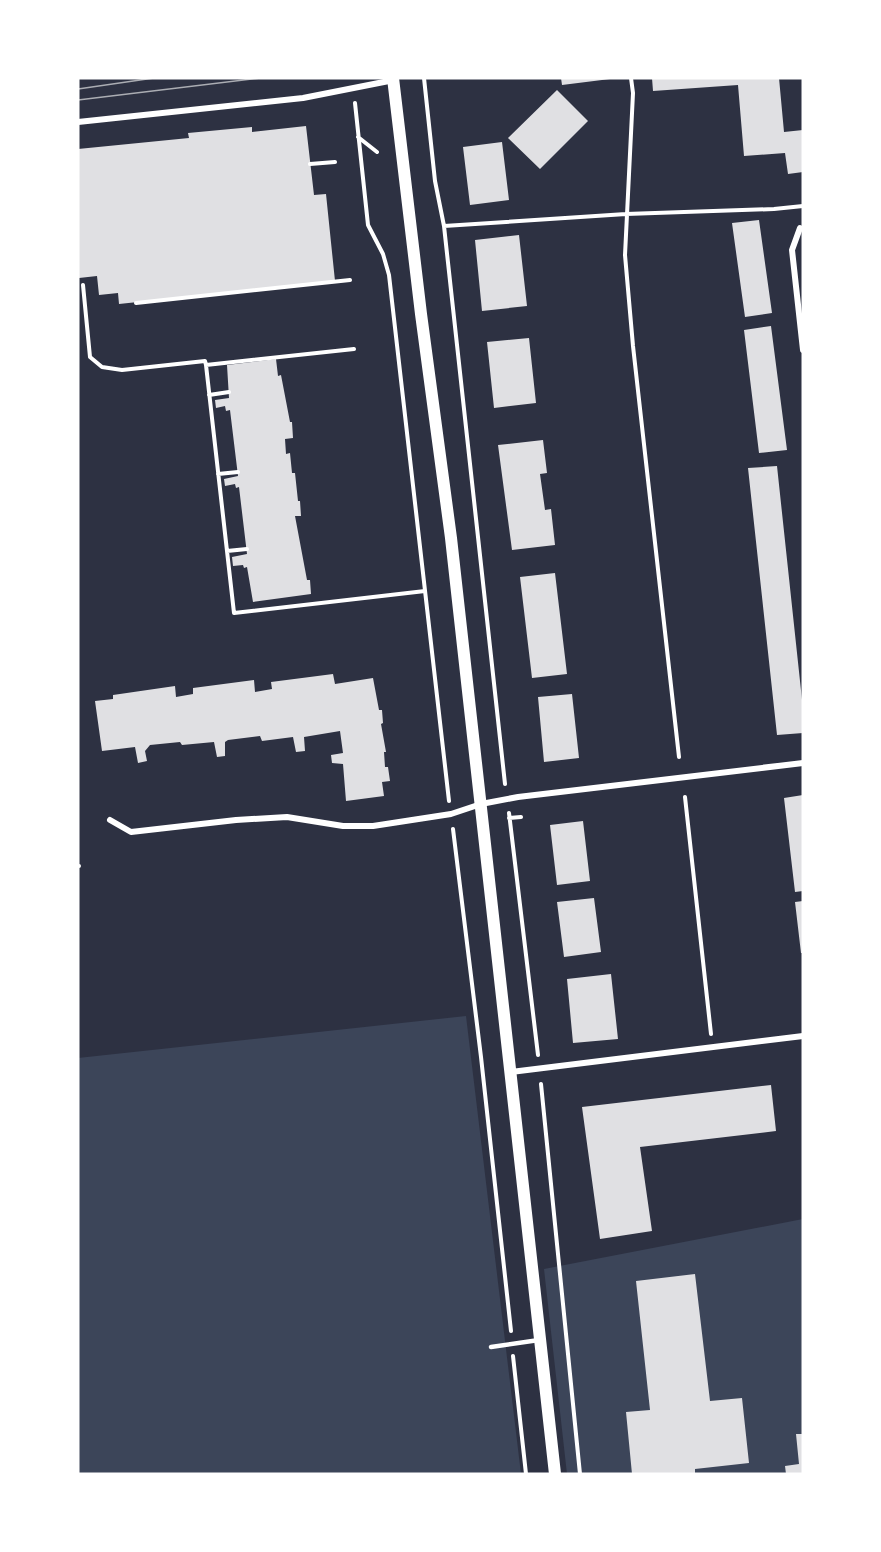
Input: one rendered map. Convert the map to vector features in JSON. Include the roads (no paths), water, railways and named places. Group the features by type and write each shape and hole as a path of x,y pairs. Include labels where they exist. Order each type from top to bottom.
{"main road":[{"path":"394,79 420,303 451,538 555,1474"}],"street":[{"path":"78,122 303,98 394,79"},
{"path":"801,226 792,250 803,351"},
{"path":"110,820 130,832 236,820 287,817 343,826 373,826 451,814 481,804 507,800 803,763"},
{"path":"511,1072 803,1036"}],"lane":[{"path":"491,1347 539,1340"}],"tram line":[{"path":"78,89 154,78"},
{"path":"78,100 261,78"}]}
